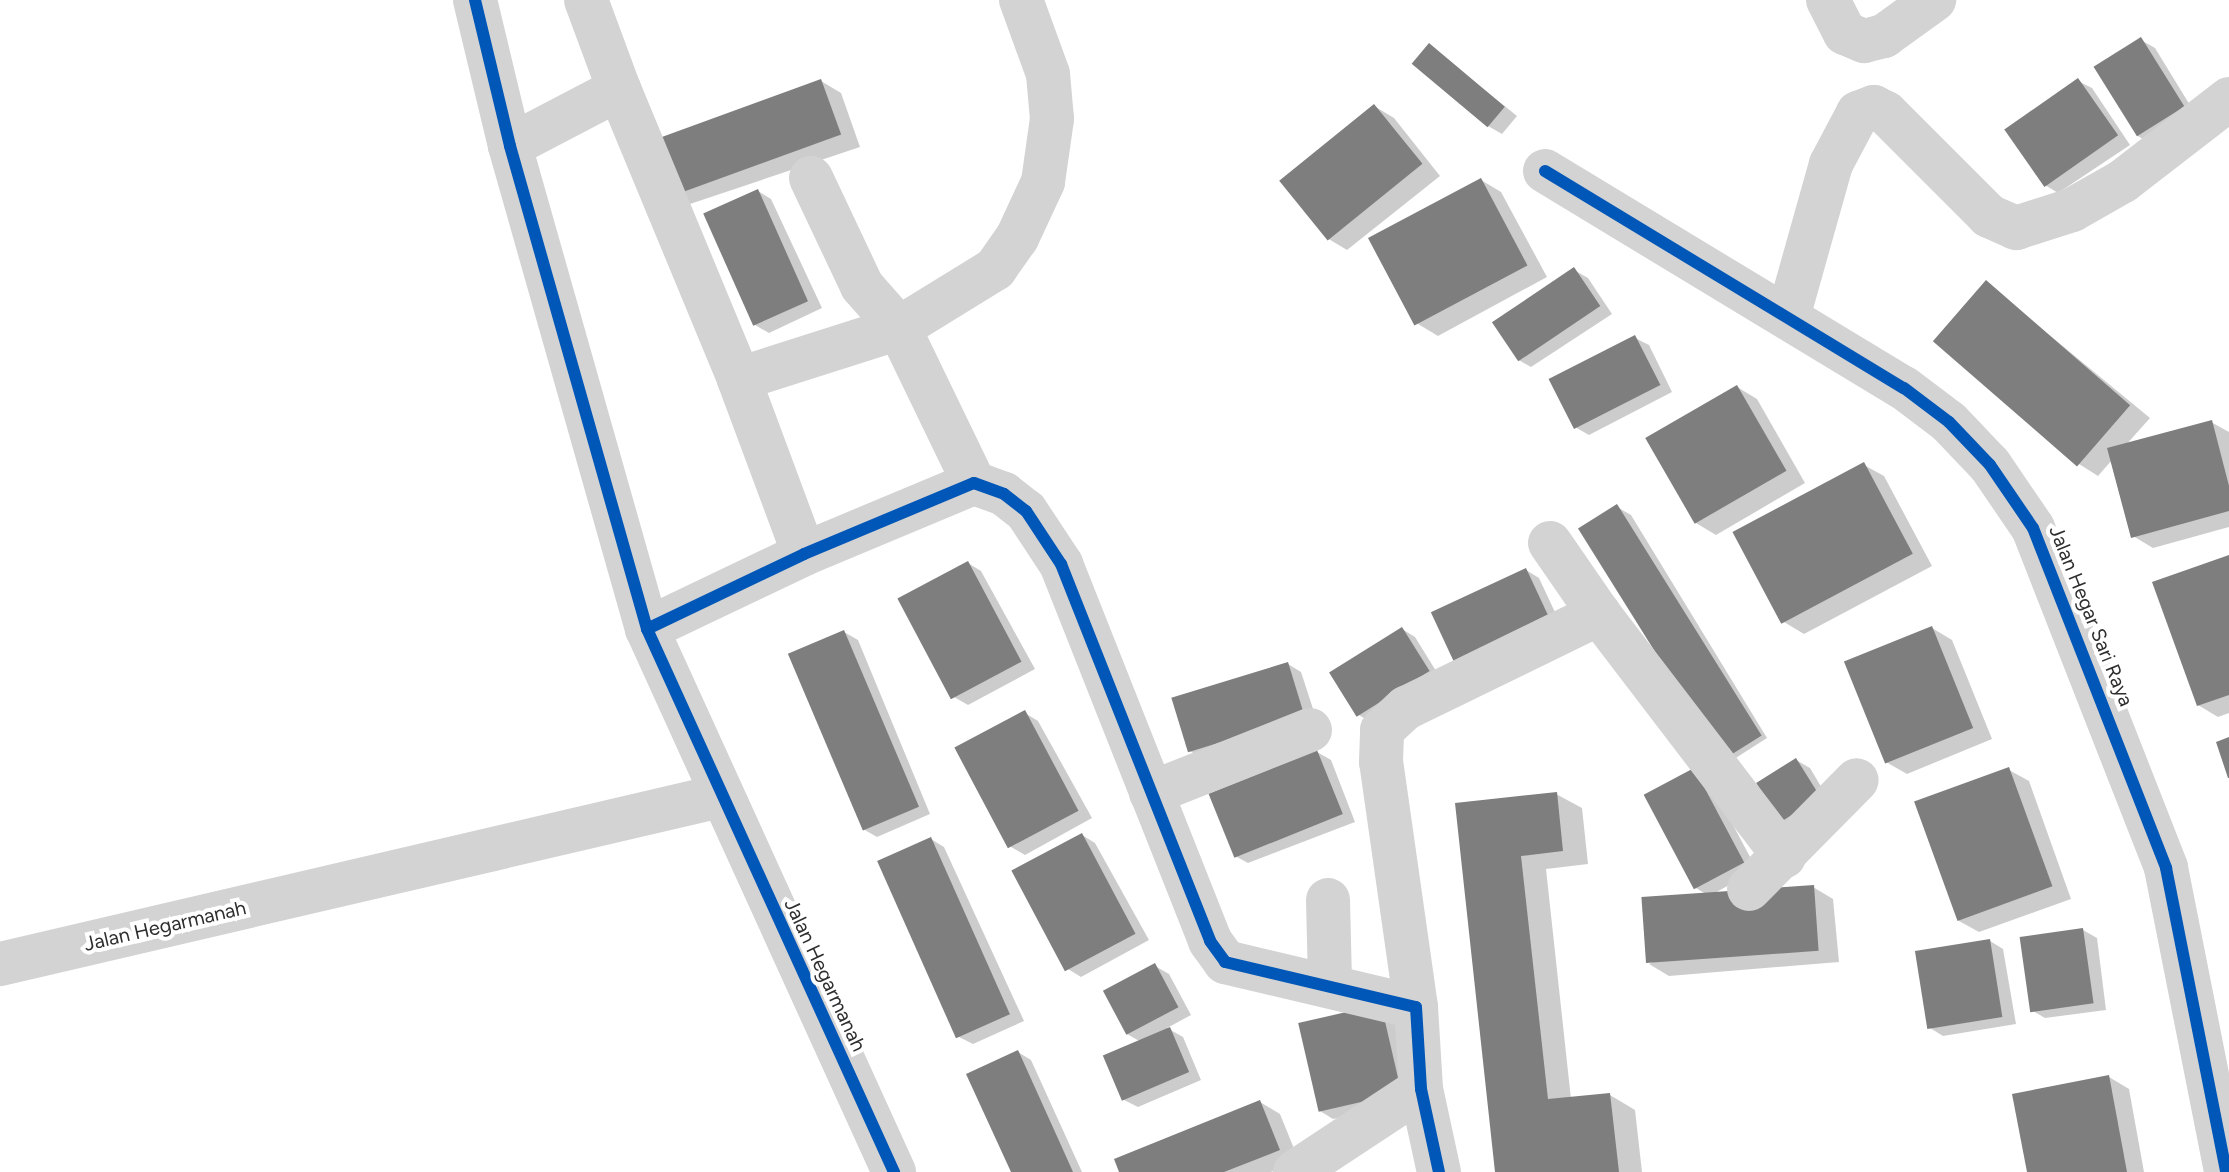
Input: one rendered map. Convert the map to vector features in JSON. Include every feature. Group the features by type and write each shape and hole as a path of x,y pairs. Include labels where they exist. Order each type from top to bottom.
{"street":[{"path":"475,0 510,146 647,629 720,796"},
{"path":"586,0 619,89 739,379 804,554"},
{"path":"739,379 899,328 995,269 1017,238 1043,182 1052,119 1048,74 1021,0"},
{"path":"1828,0 1845,33 1864,41 1884,36 1934,0"},
{"path":"510,146 619,89"},
{"path":"1788,317 1831,164 1858,113 1874,107 1886,113 1989,216 2016,228 2072,210 2123,181 2229,99"},
{"name":"Jalan Hegar Sari Raya","path":"1545,171 1904,388 1949,422 1990,465 2033,528 2166,868 2226,1172"},
{"path":"811,178 862,286 899,328 974,483"},
{"path":"647,629 804,554 974,483 1004,494 1026,511 1061,564 1210,941 1225,962 1250,971 1330,983 1416,1007"},
{"path":"1550,543 1599,614 1784,856"},
{"path":"1439,1172 1421,1089 1416,1007 1381,762 1382,730 1406,708 1599,614"},
{"path":"1151,793 1310,730"},
{"path":"1749,889 1857,780"},
{"name":"Jalan Hegarmanah","path":"0,964 720,796 894,1172"},
{"path":"1328,900 1330,983"},
{"path":"1295,1172 1421,1089"}],"building":[{"path":"2141,37 2184,107 2137,136 2094,67"},
{"path":"1429,43 1505,107 1487,127 1412,64"},
{"path":"2078,78 2118,135 2044,187 2004,130"},
{"path":"821,79 841,134 671,196 651,141"},
{"path":"1374,104 1422,164 1328,241 1279,181"},
{"path":"1481,178 1527,265 1414,326 1368,238"},
{"path":"758,189 808,301 753,326 703,213"},
{"path":"1574,267 1600,306 1518,361 1492,322"},
{"path":"1986,280 2130,405 2077,466 1933,341"},
{"path":"1635,335 1660,385 1574,429 1549,379"},
{"path":"1737,385 1786,471 1695,524 1645,438"},
{"path":"2212,420 2229,486 2229,511 2131,538 2107,448"},
{"path":"1864,462 1913,554 1781,624 1732,532"},
{"path":"1617,504 1762,736 1723,760 1578,528"},
{"path":"2229,555 2229,695 2197,706 2152,582"},
{"path":"968,561 1022,662 951,699 897,599"},
{"path":"1526,568 1549,617 1454,661 1431,612"},
{"path":"1932,626 1973,728 1885,764 1844,662"},
{"path":"1402,627 1430,671 1357,717 1329,673"},
{"path":"844,630 919,807 863,831 788,654"},
{"path":"1288,662 1305,717 1188,752 1171,698"},
{"path":"1025,710 1079,811 1008,848 954,748"},
{"path":"2229,737 2229,778 2228,778 2216,742"},
{"path":"1317,750 1343,814 1234,858 1209,794"},
{"path":"1796,758 1820,797 1781,822 1756,783"},
{"path":"2009,767 2052,886 1958,921 1914,802"},
{"path":"1694,768 1744,862 1694,889 1644,795"},
{"path":"1557,792 1563,851 1521,856 1548,1099 1610,1093 1619,1172 1495,1172 1455,803"},
{"path":"1082,833 1136,934 1065,971 1011,871"},
{"path":"931,837 1010,1014 956,1038 877,861"},
{"path":"1814,885 1819,951 1646,963 1641,897"},
{"path":"2083,928 2094,1003 2030,1012 2020,937"},
{"path":"1990,939 2002,1017 1927,1029 1915,951"},
{"path":"1155,963 1178,1007 1126,1035 1103,991"},
{"path":"1381,1004 1401,1093 1319,1112 1298,1023"},
{"path":"1170,1027 1189,1072 1122,1101 1103,1056"},
{"path":"1018,1050 1073,1172 1011,1172 966,1074"},
{"path":"2109,1075 2127,1172 2027,1172 2012,1094"},
{"path":"1260,1100 1280,1150 1224,1172 1119,1172 1114,1159"}],"cycle path":[{"path":"475,0 510,146 647,629 894,1172"},
{"path":"1545,171 1904,388 1949,422 1990,465 2033,528 2166,868 2226,1172"},
{"path":"647,629 804,554 974,483 1004,494 1026,511 1061,564 1210,941 1225,962 1416,1007 1421,1089 1439,1172"}]}
